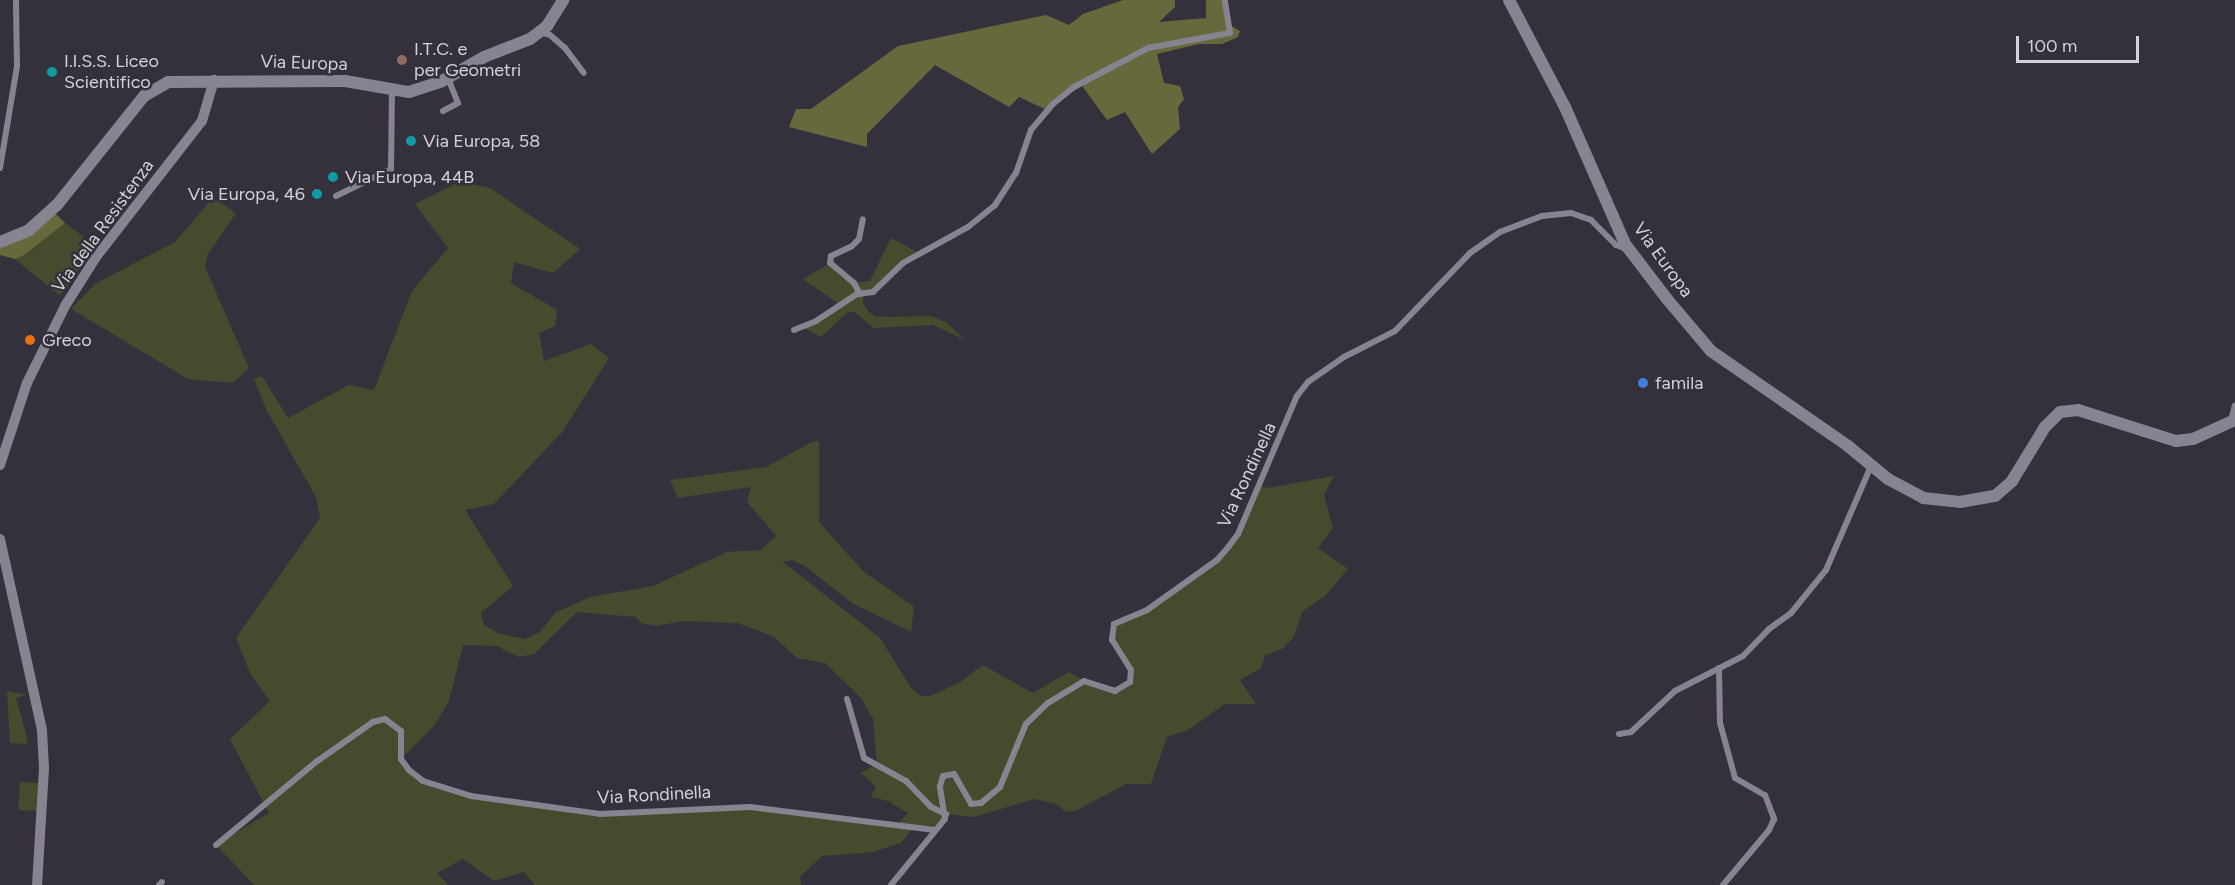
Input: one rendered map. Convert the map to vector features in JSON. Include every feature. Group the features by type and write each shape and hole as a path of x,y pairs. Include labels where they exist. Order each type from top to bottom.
{"main road":[{"name":"Via Europa","path":"0,241 14,238 57,205 144,96 168,82 345,81 409,92 448,77 539,32 547,26 563,0"},
{"name":"Via Europa","path":"1509,0 1561,98 1629,250 1711,351 1848,446 1871,466 1923,498 1960,502 1995,495 2013,481 2045,427 2060,412 2078,410 2176,441 2193,439 2233,421"}],"street":[{"path":"0,168 17,66 16,0"},
{"path":"794,330 860,294 873,292 903,263 968,227 995,205 1016,173 1031,130 1053,104 1074,87 1148,48 1230,33 1225,0"},
{"path":"539,32 550,35 584,73"},
{"path":"443,111 458,103 448,77"},
{"name":"Via della Resistenza","path":"0,465 27,383 64,306 96,257 202,121 214,80"},
{"path":"336,196 391,169 392,89"},
{"name":"Via Rondinella","path":"946,814 940,786 943,776 954,774 971,804 981,803 1000,787 1026,724 1048,703 1084,681 1115,691 1130,682 1131,670 1112,640 1114,624 1147,610 1217,560 1229,546 1238,534 1297,396 1308,382 1344,357 1395,331 1476,248 1508,229 1542,216 1571,213 1591,220 1616,245 1629,250"},
{"path":"860,294 854,283 830,263 831,256 852,246 858,239 863,219"},
{"path":"2233,421 2235,405"},
{"path":"1619,734 1631,732 1675,691 1743,656 1811,592 1841,541 1871,466"},
{"path":"0,539 42,730 44,768 37,885"},
{"path":"1719,668 1720,723 1735,778 1765,795 1774,819 1769,830 1723,885"},
{"path":"847,699 864,758 906,781 931,807 946,814 891,885"},
{"name":"Via Rondinella","path":"216,845 316,762 373,722 385,719 400,730 402,738 398,746 409,770 440,788 576,813 750,807 935,830"}],"green space":[{"path":"1123,0 1175,0 1175,7 1159,22 1206,18 1206,0 1225,0 1230,25 1240,31 1238,37 1222,44 1199,44 1157,54 1164,83 1180,86 1184,99 1178,107 1180,129 1152,154 1125,112 1107,120 1080,83 1047,110 1019,97 1009,107 935,65 867,134 867,147 789,127 796,109 811,109 898,46 1046,15 1069,25 1083,14"},
{"path":"459,182 490,188 580,249 553,273 514,262 511,283 557,310 555,326 539,333 544,361 591,344 609,358 563,431 494,504 465,510 513,586 481,613 484,625 498,633 525,639 540,632 555,613 590,597 653,586 727,552 761,550 776,536 747,502 751,487 678,498 670,480 766,467 812,442 819,441 819,522 863,571 914,607 911,632 852,603 805,566 792,560 783,562 880,638 911,688 921,696 930,696 959,683 983,665 1033,693 1069,672 1084,681 1124,689 1132,676 1112,640 1114,624 1135,617 1217,560 1238,534 1258,485 1267,488 1334,476 1324,495 1333,528 1318,548 1348,569 1325,596 1303,611 1293,638 1282,649 1265,655 1261,668 1240,680 1256,704 1225,704 1188,730 1167,737 1151,784 1126,784 1075,811 1066,812 1056,804 1034,799 974,817 946,814 935,830 913,828 901,843 873,852 822,856 800,877 801,885 535,885 524,872 494,881 463,859 437,873 448,885 254,885 216,845 269,813 230,739 270,701 250,673 236,638 320,518 316,497 267,411 254,379 262,376 288,418 349,385 374,390 412,291 448,248 415,204","holes":["577,612 636,617 641,623 657,626 682,621 738,623 774,637 797,658 825,663 861,698 873,719 877,764 861,773 876,787 871,797 888,801 908,813 896,826 750,807 576,813 440,788 409,770 401,759 434,726 449,701 463,645 497,646 519,657 534,654"]},
{"path":"213,198 236,213 208,254 205,267 249,368 233,383 188,379 71,309 95,284 175,242"},
{"path":"55,213 65,223 24,255 15,259 0,255 0,248"},
{"path":"65,223 95,245 65,291 59,295 15,259"},
{"path":"891,238 919,253 873,292 864,294 863,303 869,312 876,317 931,316 946,322 965,340 933,325 873,328 855,312 848,312 821,337 802,327 839,304 803,279 830,263 853,283 870,281"},
{"path":"7,691 27,695 16,698 28,741 26,744 10,743"},
{"path":"20,782 39,783 38,811 19,810"}],"place":[{"name":"I.T.C. e per Geometri","path":"402,60"},
{"name":"I.I.S.S. Liceo Scientifico","path":"52,72"},
{"name":"Via Europa, 58","path":"411,141"},
{"name":"Via Europa, 44B","path":"333,177"},
{"name":"Via Europa, 46","path":"317,194"},
{"name":"Greco","path":"30,340"},
{"name":"famila","path":"1643,383"}]}
